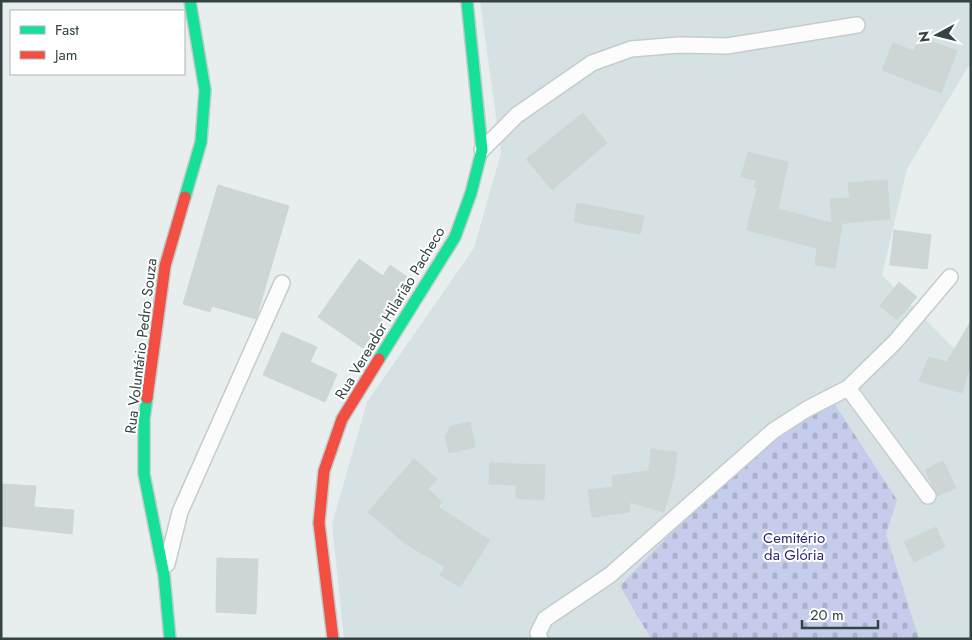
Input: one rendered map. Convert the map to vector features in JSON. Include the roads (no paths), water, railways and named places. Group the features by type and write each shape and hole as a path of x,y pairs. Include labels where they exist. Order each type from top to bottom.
{"street":[{"name":"Rua Voluntário Pedro Souza","path":"170,639 164,575 144,474 144,419 165,266 201,142 205,90 190,1"},
{"name":"Rua Vereador Hilarião Pacheco","path":"333,639 319,523 324,470 342,419 455,237 471,193 482,150 467,1"}],"lane":[{"path":"482,150 517,115 584,68 592,63 632,49 679,45 727,46 857,25"},
{"path":"540,639 538,633 545,619 610,575 773,431 807,409 848,388 895,342 950,277"},
{"path":"164,575 180,512 282,283"},
{"path":"848,388 928,496"}],"park label":[{"name":"Cemitério da Glória","path":"794,546"}]}
